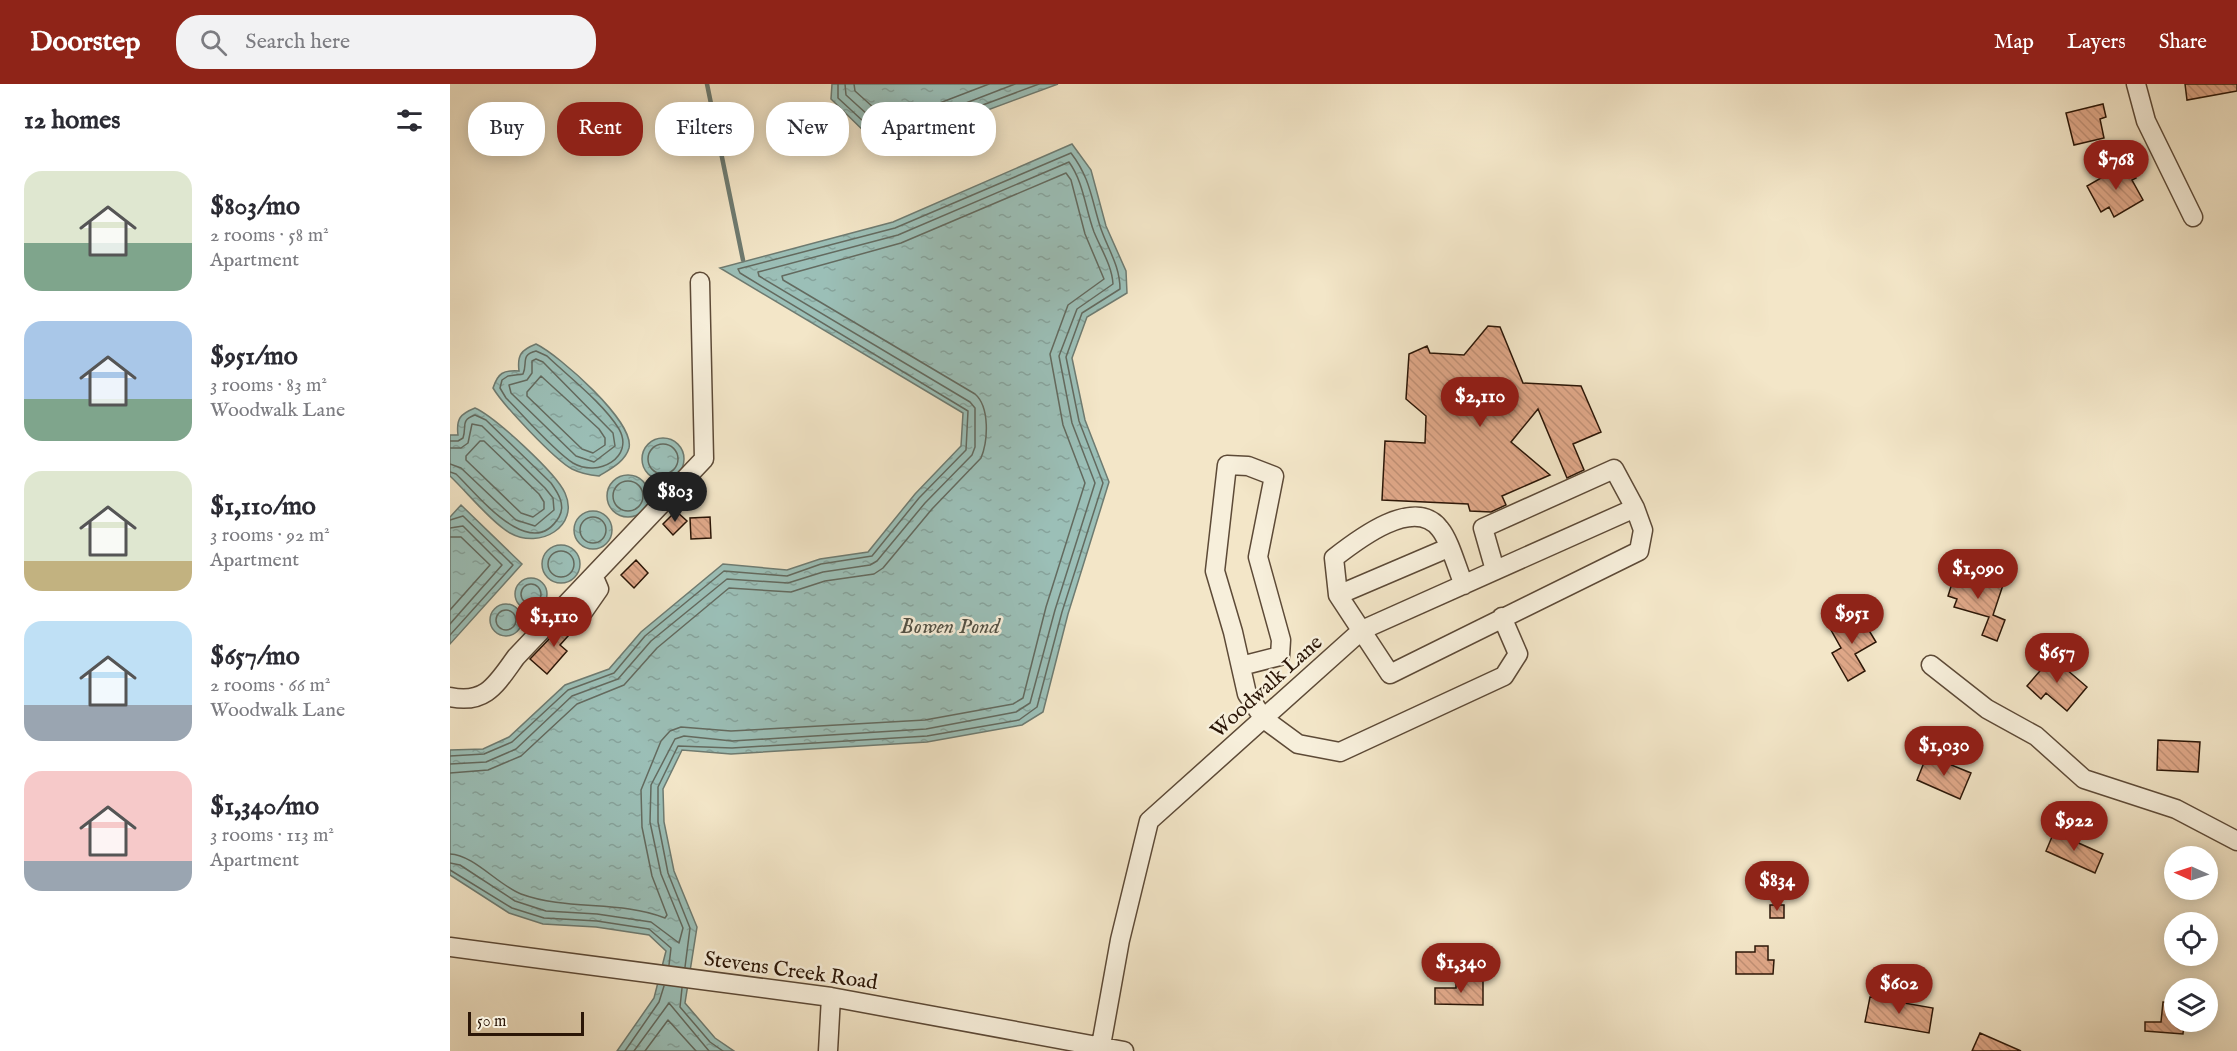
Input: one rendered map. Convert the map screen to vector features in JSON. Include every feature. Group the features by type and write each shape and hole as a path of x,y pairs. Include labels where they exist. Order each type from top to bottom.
{"street":[{"path":"2136,84 2146,122 2193,217"},
{"path":"450,697 465,700 482,696 494,686 516,657 704,459 700,282"},
{"path":"1241,666 1280,656 1281,640 1258,557 1274,476 1248,466 1227,465 1215,571 1247,694 1264,719 1298,744 1340,752 1504,676 1518,654 1502,617"},
{"path":"1464,585 1440,528 1419,515 1402,518 1359,539 1334,558 1338,595 1390,675 1502,617 1639,551 1643,530 1635,508 1614,469 1483,528 1495,570"},
{"name":"Woodwalk Lane","path":"1100,1049 1120,940 1149,821 1362,630 1635,508"},
{"path":"1338,595 1448,548"},
{"path":"583,612 599,588 596,582 591,580"},
{"path":"1931,665 1987,709 2036,736 2084,779 2176,809 2237,842"},
{"name":"Stevens Creek Road","path":"450,947 831,997 1100,1049 1124,1051"},
{"path":"828,1051 831,997"}],"water":[{"path":"832,84 1058,84 996,107 996,102 861,102 861,128 849,117 849,102 834,102 831,99"},
{"name":"Bowen Pond","path":"1072,144 1091,170 1106,226 1126,271 1127,293 1087,317 1072,358 1085,420 1109,482 1068,614 1043,712 1022,725 927,742 731,754 682,750 663,789 664,822 674,871 697,927 685,1003 715,1038 734,1051 617,1051 654,998 666,951 649,935 596,927 543,924 509,913 450,875 450,750 483,749 509,737 565,685 609,669 641,632 723,564 787,570 820,559 868,552 915,494 961,446 963,413 720,268 893,222"},
{"path":"536,344 561,361 593,390 620,422 628,437 627,453 617,465 599,476 578,472 564,464 530,432 493,388 502,373 519,371 521,354"},
{"path":"475,408 496,422 524,446 550,473 565,493 568,505 567,516 554,532 545,537 533,539 522,538 510,533 487,515 450,476 450,435 458,435 460,418"},
{"path":"663,438 678,444 684,459 678,474 663,480 648,474 642,459 648,444"},
{"path":"628,475 643,481 649,496 643,511 628,517 613,511 607,496 613,481"},
{"path":"461,505 522,564 450,644 450,517"},
{"path":"593,511 607,516 612,530 607,544 593,549 579,544 574,530 579,516"},
{"path":"561,545 575,550 580,564 575,578 561,583 547,578 542,564 547,550"},
{"path":"531,578 542,583 547,594 542,605 531,610 520,605 515,594 520,583"},
{"path":"506,604 517,609 522,620 517,631 506,636 495,631 490,620 495,609"}],"building":[{"path":"2185,84 2237,84 2237,91 2187,100"},
{"path":"2103,104 2106,117 2100,119 2104,138 2074,145 2066,113"},
{"path":"2127,163 2136,178 2132,180 2143,200 2114,217 2109,207 2101,212 2087,186"},
{"path":"1488,326 1500,327 1523,383 1581,386 1601,432 1573,444 1584,470 1567,478 1538,409 1511,442 1550,475 1502,496 1506,505 1491,512 1470,511 1468,504 1382,500 1385,441 1425,443 1426,416 1406,399 1409,354 1427,346 1430,353 1464,355"},
{"path":"676,511 687,521 673,535 663,524"},
{"path":"710,517 711,538 691,539 690,518"},
{"path":"636,560 648,573 634,588 621,575"},
{"path":"1956,571 2003,585 1993,615 2005,620 1997,641 1982,635 1989,617 1954,607 1957,599 1948,596"},
{"path":"1859,614 1876,642 1855,654 1865,671 1848,681 1832,653 1841,648 1831,630"},
{"path":"570,617 578,625 560,645 567,651 547,674 530,659"},
{"path":"2052,657 2087,687 2067,711 2046,693 2041,699 2027,686"},
{"path":"2158,740 2200,742 2198,772 2157,770"},
{"path":"1927,755 1971,773 1960,799 1917,780"},
{"path":"2054,832 2103,854 2095,873 2046,851"},
{"path":"1770,905 1784,905 1784,918 1770,918"},
{"path":"1755,946 1768,946 1768,960 1774,960 1773,974 1736,974 1736,952 1755,952"},
{"path":"1456,980 1483,981 1483,1005 1435,1004 1435,988 1456,988"},
{"path":"1870,997 1933,1008 1929,1033 1865,1022"},
{"path":"2164,1002 2164,1032 2183,1032 2183,1034 2145,1031 2145,1022 2161,1022"},
{"path":"1980,1033 2021,1051 1972,1051"}],"waterway":[{"path":"707,84 743,260"}]}
